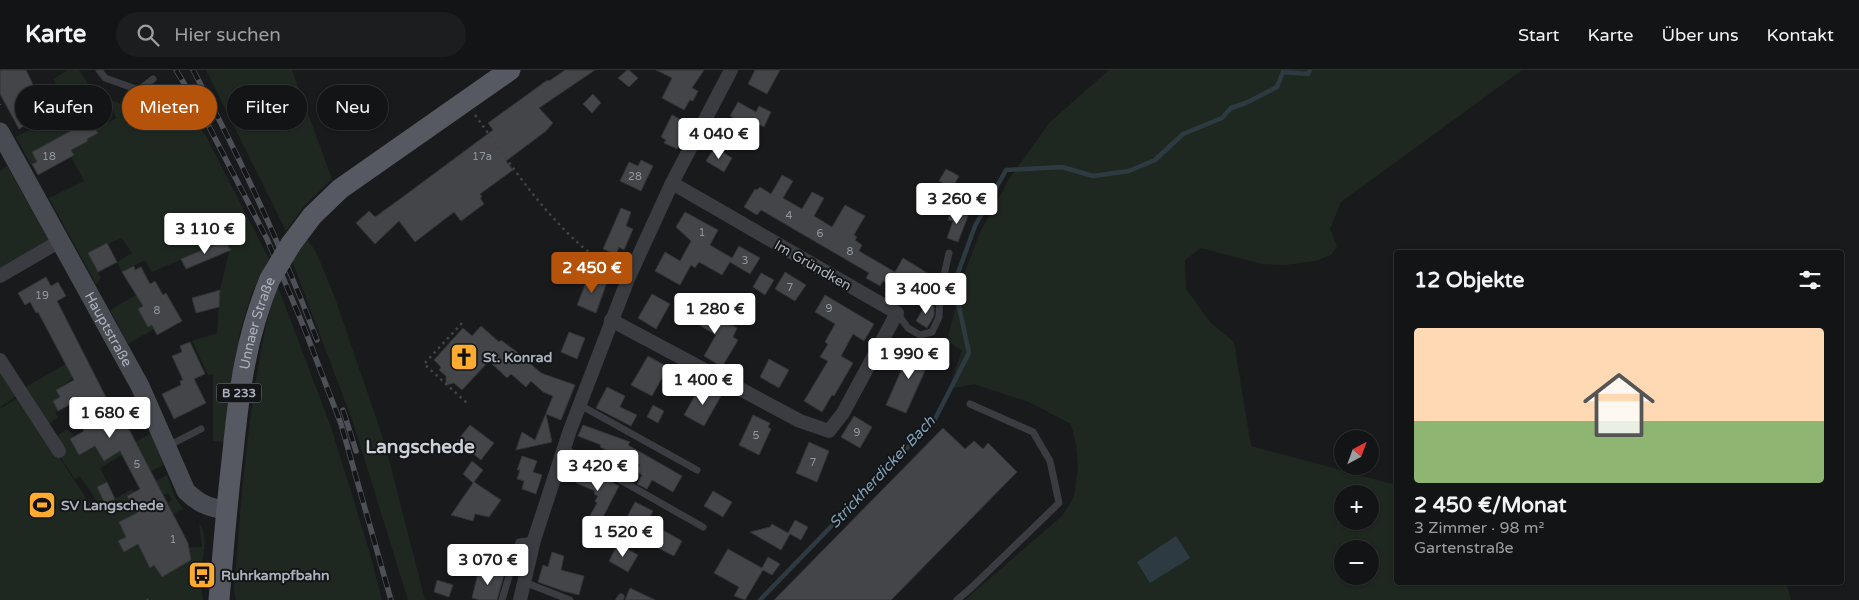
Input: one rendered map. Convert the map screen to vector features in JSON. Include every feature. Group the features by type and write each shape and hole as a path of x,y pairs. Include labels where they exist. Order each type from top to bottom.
{"main road":[{"name":"Unnaer Straße","path":"219,600 226,510 239,396 250,335 258,307 270,279 291,244 312,216 340,189 510,70"},
{"name":"Hauptstraße","path":"0,132 140,386 183,485 203,505 226,510"}],"street":[{"path":"520,600 534,540 564,448 628,279 672,183 731,70"},
{"name":"Im Gründken","path":"672,183 897,313"},
{"path":"0,276 60,241"},
{"path":"612,320 800,421 829,431 843,413 897,313"},
{"path":"0,360 59,451"}],"lane":[{"path":"99,70 105,78 139,90 154,79"},
{"name":"Im Gründken","path":"897,313 908,328 920,335 932,332 940,317 940,293 949,253"},
{"path":"956,600 971,588 1059,503 1050,461 1033,432 970,404"},
{"path":"580,405 697,470"},
{"path":"167,446 202,429"},
{"path":"564,448 704,527"},
{"path":"502,600 519,542 534,540"},
{"path":"524,582 570,600"}],"path":[{"path":"465,102 541,206 596,259 628,279"},
{"path":"462,323 424,364 467,403"}],"shaded area":[{"path":"68,70 79,70 88,85 56,85 53,79"},
{"path":"206,70 292,70 298,85 227,85 227,112 217,92 217,85 213,85"},
{"path":"1109,70 1522,70 1341,202 1330,229 1337,246 1331,255 1315,261 1285,265 1262,264 1201,248 1185,260 1186,289 1211,323 1234,342 1251,446 1334,468 1334,475 1359,475 1394,484 1394,585 1787,585 1791,600 965,600 1062,516 1074,497 1078,467 1076,444 1071,424 1029,402 974,384 949,389 962,350 947,341 963,277 980,232 1009,179 1050,122"},
{"path":"112,101 122,104 122,130 202,130 269,259 251,295 240,332 224,442 213,441 213,374 208,375 192,341 217,333 220,290 230,248 224,241 152,272 145,260 122,272 117,262 132,253 122,238 88,253 101,278 96,284 49,198 84,181 71,157 74,155 71,150 98,133 96,130 112,130 112,120 116,118 112,109"},
{"path":"307,111 332,179 304,206 286,231 236,130 307,130"},
{"path":"29,130 73,130 32,152 37,161 31,165 16,137"},
{"path":"7,166 49,241 0,270 0,171"},
{"path":"307,239 316,252 335,298 385,444 425,600 408,600 353,422 292,261"},
{"path":"278,287 331,427 369,550 382,600 236,600 234,589 243,478 253,396 263,338"},
{"path":"136,295 143,306 138,309 148,327 152,325 154,329 128,344 110,310"},
{"path":"0,360 21,393 0,407"},
{"path":"66,364 73,378 56,390 60,398 53,402 58,411 55,412 58,417 49,424 22,389"},
{"name":"SV Langschede","path":"19,397 94,510 100,506 80,476 75,479 57,452 55,438 67,429 75,436 70,439 79,455 95,446 104,461 151,433 164,465 151,471 140,449 123,457 122,455 100,468 107,482 97,487 105,504 132,489 134,492 127,496 137,513 119,522 126,537 118,541 124,552 138,544 148,564 163,563 191,547 202,547 199,523 205,543 200,572 203,600 0,600 0,409"},
{"path":"167,475 175,497 183,509 174,514 168,503 172,500 168,493 164,495 156,481"},
{"path":"1176,536 1190,558 1150,583 1137,562"}],"building":[{"path":"0,70 26,70 33,85 15,85 15,122 0,94"},
{"path":"565,70 595,70 539,108 553,123 546,131 506,161 513,170 480,194 484,204 461,221 454,212 415,242 399,221 375,244 356,223 369,211 375,217 400,199 493,130 488,123 546,81 549,81"},
{"path":"627,70 638,78 629,87 618,78"},
{"path":"656,70 704,70 692,88 698,91 693,101 690,100 684,110 662,98 672,78"},
{"path":"755,70 780,70 767,94 748,84"},
{"path":"593,94 601,103 592,113 583,104"},
{"path":"738,102 756,112 759,106 771,112 764,127 752,121 749,126 730,116"},
{"path":"672,115 691,125 677,149 664,143 666,140 661,137"},
{"path":"73,130 96,130 98,133 71,150 74,155 38,175 32,164 37,162 32,152"},
{"path":"715,147 732,158 724,172 706,161"},
{"path":"641,160 653,166 641,191 620,181 629,162 638,166"},
{"path":"946,169 959,176 952,188 939,181"},
{"path":"782,175 793,181 783,198 802,209 812,192 824,198 814,216 832,227 845,205 865,216 854,235 857,237 855,240 862,245 859,251 895,272 903,258 934,277 919,302 883,281 880,286 866,278 869,273 761,210 757,215 744,207 755,189 757,190 760,187 771,194"},
{"path":"621,208 631,212 626,226 633,229 624,250 619,247 616,255 603,249"},
{"path":"951,210 968,216 958,242 947,238 953,221 948,220"},
{"path":"685,212 718,230 710,245 732,258 739,246 760,258 750,274 730,262 722,275 699,262 695,268 691,265 680,285 655,271 665,252 680,261 691,241 676,227"},
{"path":"224,241 231,250 186,269 181,259"},
{"path":"107,243 117,262 98,272 88,253"},
{"path":"134,266 135,270 141,267 150,284 155,281 163,295 166,293 182,321 157,335 152,325 148,327 138,309 143,306 122,272"},
{"path":"785,272 806,285 795,301 775,289"},
{"path":"761,273 774,280 765,295 753,287"},
{"path":"589,275 607,282 596,313 577,305"},
{"path":"46,277 51,286 58,282 66,296 57,301 112,409 117,406 188,543 191,560 162,577 154,565 150,568 138,544 124,552 118,541 126,537 119,522 137,513 127,496 140,489 120,451 104,461 95,446 79,455 70,439 84,431 69,405 58,411 53,401 60,397 56,390 74,380 38,312 36,313 30,302 25,305 18,293"},
{"path":"220,290 219,307 196,313 192,298"},
{"path":"652,294 670,304 656,329 638,318"},
{"path":"825,295 874,324 864,341 853,334 841,356 853,363 834,396 832,395 822,412 804,401 828,361 820,357 828,344 825,342 835,324 815,312"},
{"path":"927,302 934,306 934,316 927,328 916,321"},
{"path":"688,304 721,323 723,320 737,328 733,337 738,340 722,367 704,356 716,335 682,315"},
{"path":"481,326 499,342 501,340 517,352 541,373 575,385 561,420 546,414 552,442 516,450 522,432 535,440 553,396 543,392 531,381 526,387 511,374 507,378 489,361 462,390 454,383 446,385 446,376 439,370 441,367 434,360 463,328 472,336"},
{"path":"569,332 585,338 577,359 561,352"},
{"path":"190,342 205,374 194,379 206,403 174,419 162,394 181,385 180,381 183,380 172,356 182,352 180,346"},
{"path":"912,346 932,355 906,413 886,405"},
{"path":"648,356 668,367 652,396 631,385"},
{"path":"769,359 789,370 779,388 760,377"},
{"path":"701,385 721,396 704,426 684,415"},
{"path":"607,387 625,396 620,407 637,415 631,426 596,408"},
{"path":"653,405 664,411 658,423 647,417"},
{"path":"753,415 770,423 768,427 771,429 759,455 739,445"},
{"path":"854,416 872,427 860,448 841,437"},
{"path":"470,425 494,443 481,460 457,441"},
{"path":"583,425 630,442 628,445 682,476 673,492 652,480 647,489 637,484 642,475 636,471 640,465 616,452 615,455 600,447 601,445 578,436"},
{"path":"943,428 965,449 974,441 983,449 988,443 1017,472 891,600 774,600"},
{"path":"809,442 829,451 817,482 796,473"},
{"path":"522,456 537,461 533,472 542,475 536,494 522,489 524,481 517,479 520,470 517,470"},
{"path":"472,461 483,470 474,482 501,500 489,517 475,514 473,521 451,515 473,483 463,474"},
{"path":"582,466 619,486 599,525 588,519 597,503 595,501 598,496 594,494 595,491 576,483"},
{"path":"107,482 115,499 105,504 97,487"},
{"path":"713,491 732,502 723,517 704,506"},
{"path":"635,502 653,511 644,529 626,519"},
{"path":"795,520 808,527 801,540 790,534 781,550 750,532 770,527 772,524 788,533"},
{"path":"661,529 682,541 674,556 652,545"},
{"path":"618,544 638,555 628,572 609,561"},
{"path":"728,549 762,568 768,557 780,564 772,575 763,570 745,600 734,596 739,587 714,573"},
{"path":"552,552 564,556 561,570 584,576 579,595 538,582 543,565 548,567"},
{"path":"479,569 504,575 497,600 472,598"},
{"path":"437,580 453,585 449,597 434,592"},
{"path":"630,588 655,600 625,600"}],"waterway":[{"name":"Strickherdicker Bach","path":"760,600 935,419 969,353 954,284 975,226 1006,170 1062,167 1093,176 1129,171 1155,160 1183,134 1222,118 1231,108 1246,103 1277,87 1283,72 1308,74 1310,70"}],"railway":[{"path":"176,70 203,115 267,239 305,330 341,424 391,600"},
{"path":"193,70 259,203 317,340"},
{"path":"343,410 356,451"}],"place":[{"name":"St. Konrad","path":"464,357"},
{"name":"SV Langschede","path":"42,505"},
{"name":"Ruhrkampfbahn","path":"202,575"}],"district":[{"name":"Langschede","path":"420,446"}]}
